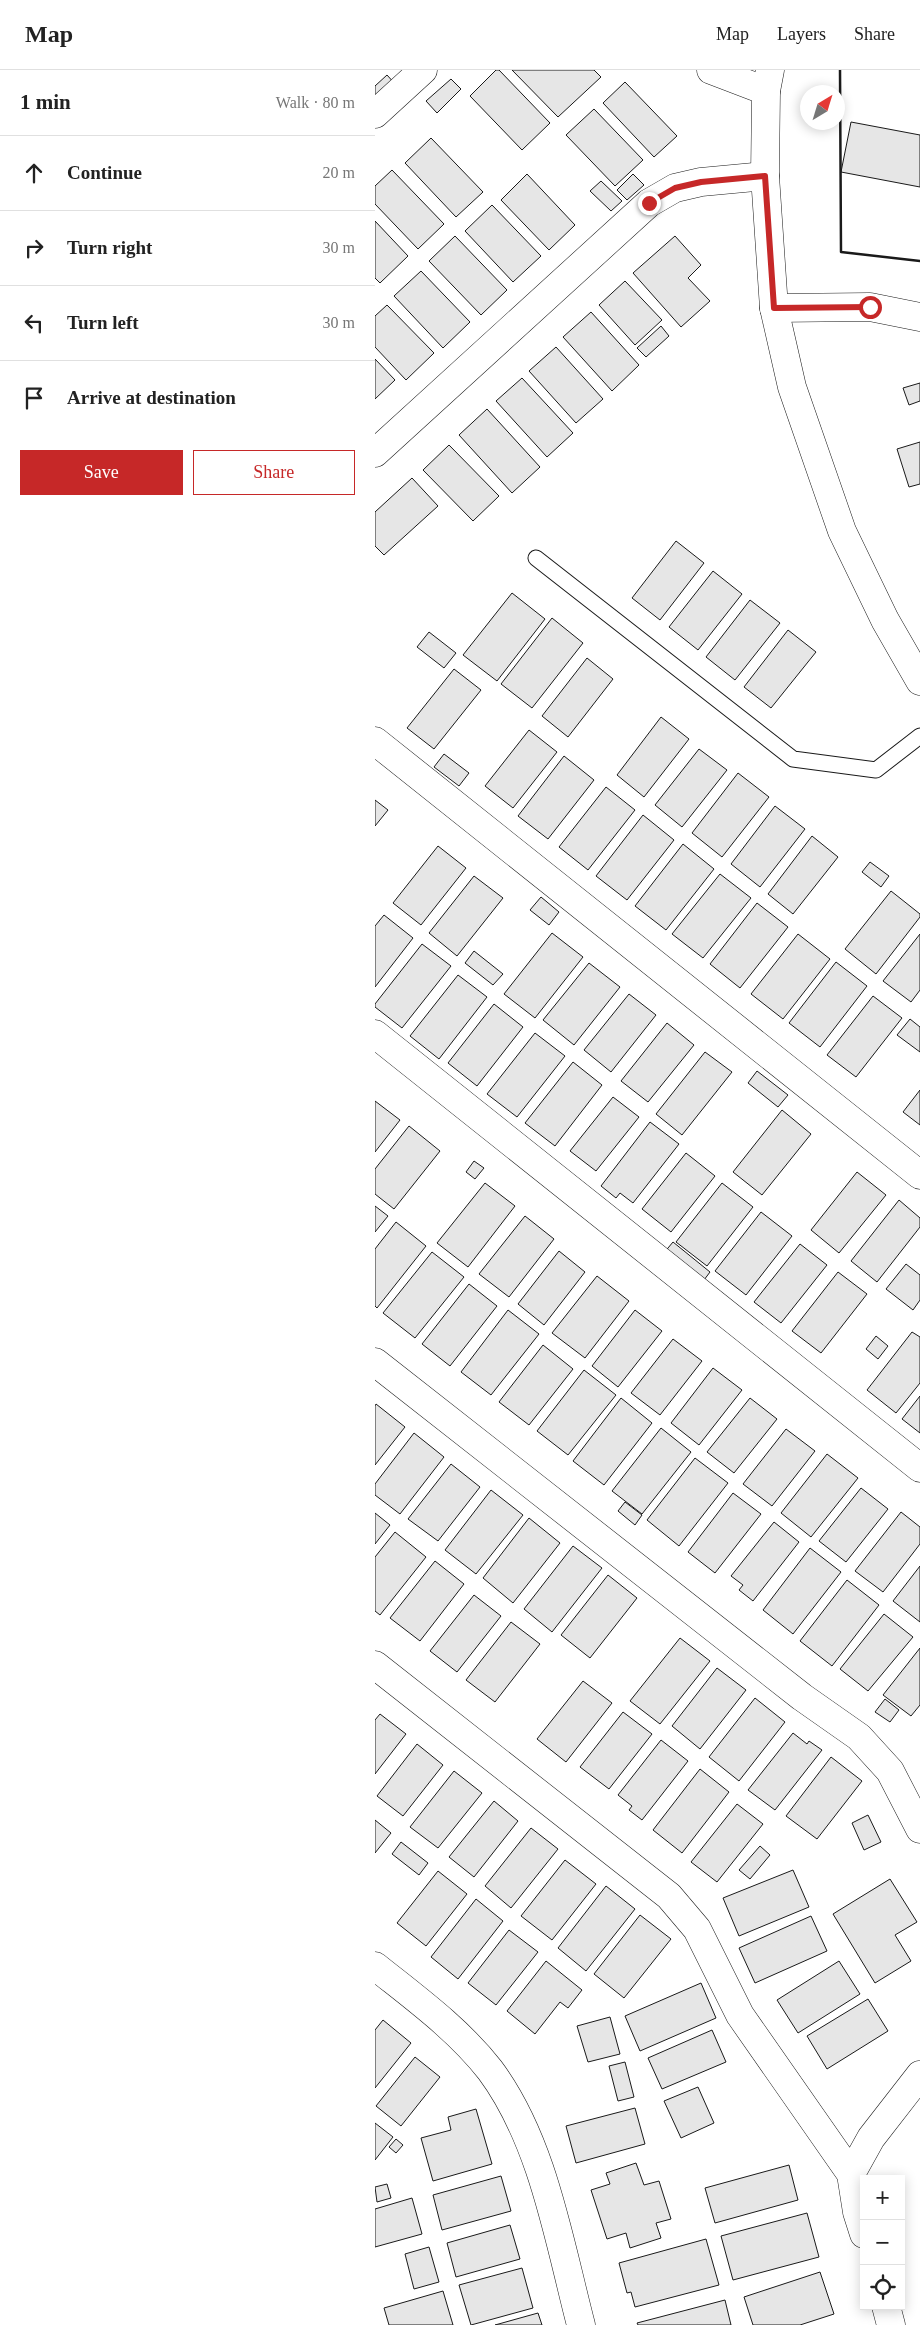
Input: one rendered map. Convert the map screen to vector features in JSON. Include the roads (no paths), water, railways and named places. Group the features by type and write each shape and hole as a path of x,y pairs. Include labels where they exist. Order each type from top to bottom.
{"street":[{"path":"375,114 423,70"},
{"path":"711,70 768,81 765,176 774,308 792,387 842,531 885,620 920,681"},
{"path":"375,453 649,203 675,188 701,182 765,176"},
{"path":"774,308 870,307 920,317"},
{"path":"375,741 920,1175"},
{"path":"375,1034 920,1468"},
{"path":"375,1362 802,1697 859,1738 890,1771 920,1829"},
{"path":"375,1665 669,1896 697,1930 740,2015 851,2174 860,2221"},
{"path":"375,1966 449,2025 490,2070 523,2125 549,2200 581,2325"},
{"path":"851,2174 871,2138 920,2075"},
{"path":"887,2310 891,2325"}],"lane":[{"path":"536,558 793,759 876,770 920,736"}]}
